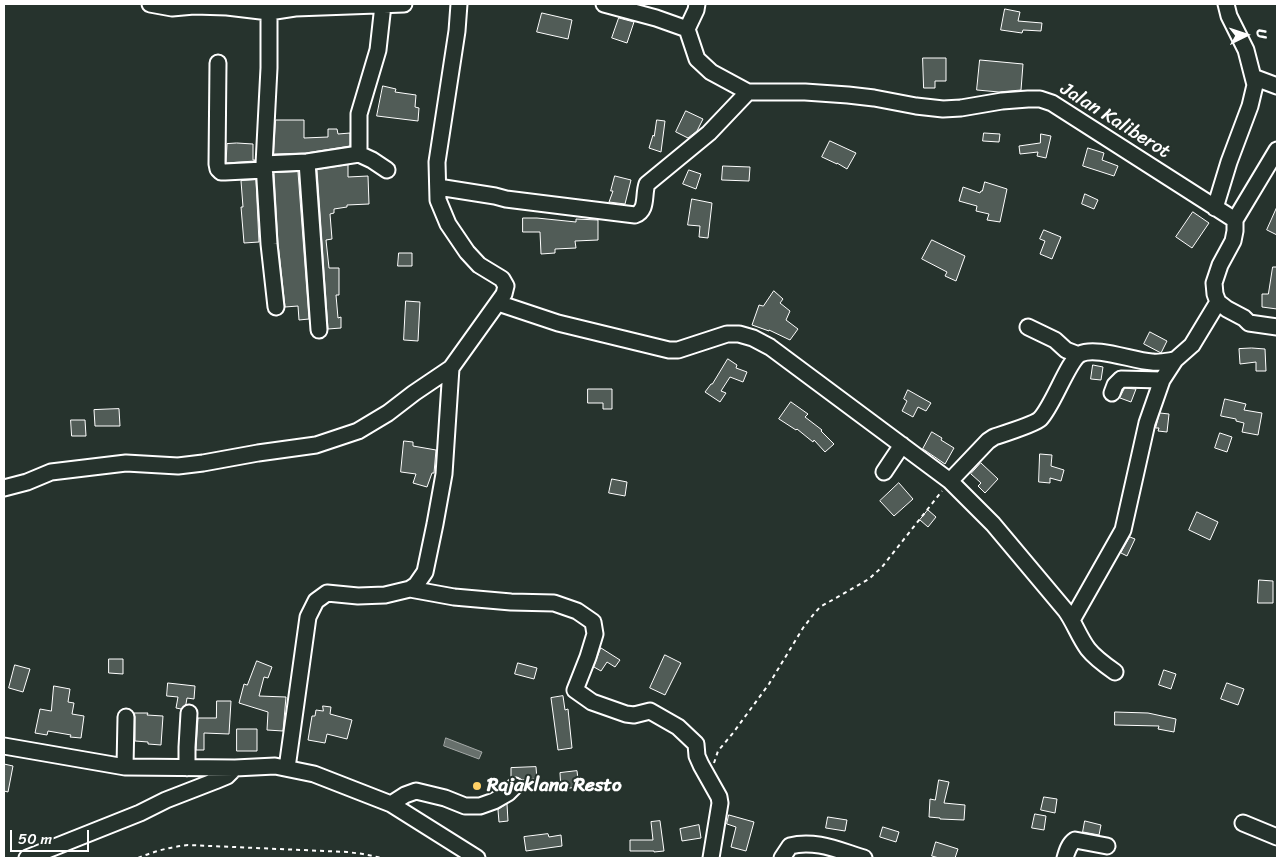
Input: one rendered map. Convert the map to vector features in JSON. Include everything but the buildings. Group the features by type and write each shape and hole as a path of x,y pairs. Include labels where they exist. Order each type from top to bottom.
{"street":[{"path":"150,4 172,8 194,6 227,7 269,12 296,8 404,4"},
{"path":"4,488 27,482 51,472 126,463 178,466 316,445 358,430 388,413 451,368 498,303 504,294 506,286 502,279 479,265 466,252 448,224 438,200 437,162 457,31 459,4"},
{"path":"604,4 688,29 697,4"},
{"path":"1216,208 1229,162 1250,106 1255,85 1246,50 1229,16 1226,4"},
{"path":"359,154 359,114 378,50 384,5"},
{"path":"269,12 269,68 264,167 269,244 276,308"},
{"name":"Jalan Kaliberot","path":"688,29 697,59 711,72 748,92 805,92 848,95 943,109 1011,100 1040,99 1052,103 1235,220"},
{"path":"218,63 217,164 221,172 359,154 388,170"},
{"path":"1253,77 1277,86"},
{"path":"438,187 506,199 635,215 640,214 643,209 647,184 709,133 748,92"},
{"path":"1277,150 1235,220 1233,241 1220,265 1214,283 1218,302 1227,309 1244,318 1249,323 1277,327"},
{"path":"307,162 319,330"},
{"path":"1072,620 1123,530 1147,423 1162,380 1175,360 1192,345 1218,302"},
{"path":"498,303 558,323 669,350 678,350 727,334 739,334 753,338 770,347 950,481 993,524 1072,620 1086,647 1097,659 1115,672"},
{"path":"1028,328 1055,340 1066,350 1079,355 1101,352 1134,360 1154,362 1175,360"},
{"path":"950,481 988,441 994,437 1039,421 1050,407 1068,371 1079,355"},
{"path":"287,768 308,617 316,601 327,593 358,596 385,595 410,589 416,585 425,572 444,474 451,368"},
{"path":"1112,393 1115,385 1121,379 1162,380"},
{"path":"884,472 902,445"},
{"path":"410,589 454,597 512,602 554,603 577,611 593,622 595,634 576,690 592,702 626,714 650,710 678,727 696,744 697,756 719,797 720,803 712,858"},
{"path":"187,768 189,714"},
{"path":"125,767 126,717"},
{"path":"4,746 125,767 235,768 275,766 314,774 391,804 478,858"},
{"path":"27,858 166,800 215,782 235,768"},
{"path":"391,804 405,795 416,792 445,798 465,806 480,806 494,801 508,793 515,786"},
{"path":"1243,823 1277,837"},
{"path":"1065,858 1068,847 1075,840 1107,846"},
{"path":"782,858 790,846 800,843 826,846 864,858"}],"path":[{"path":"713,768 718,751 769,684 813,615 820,607 869,579 882,568 950,481"},
{"path":"138,858 169,847 188,845 347,852 382,858"}],"shaded area":[{"path":"446,738 482,752 479,759 444,746"}],"place":[{"name":"Rajaklana Resto","path":"477,786"}]}
